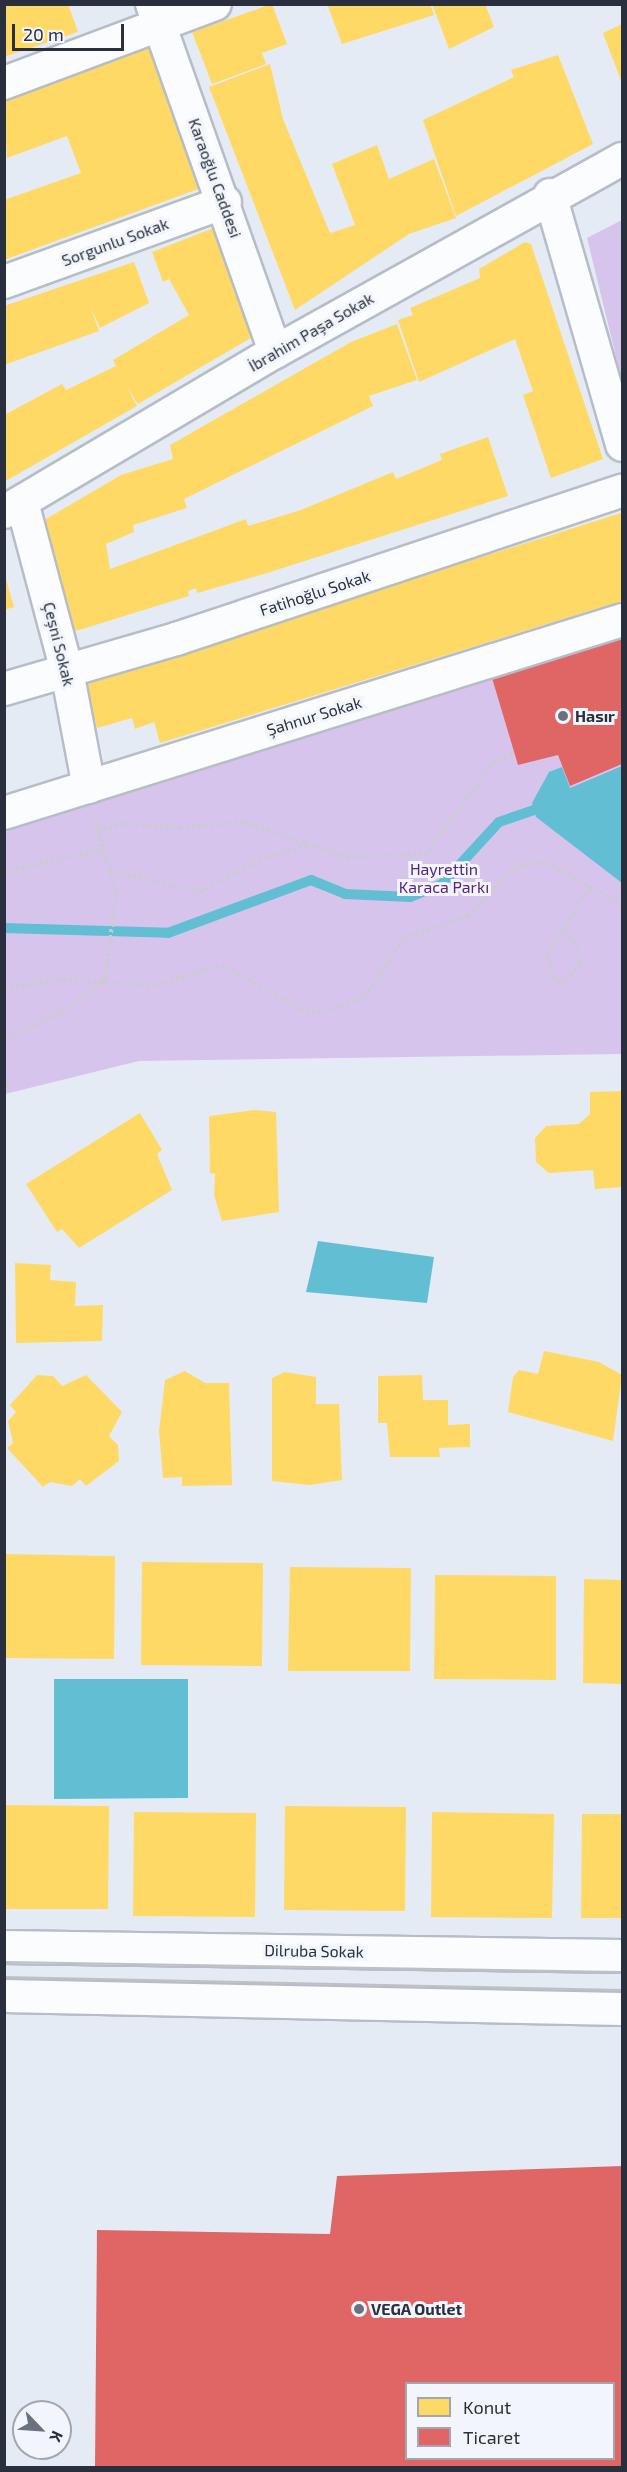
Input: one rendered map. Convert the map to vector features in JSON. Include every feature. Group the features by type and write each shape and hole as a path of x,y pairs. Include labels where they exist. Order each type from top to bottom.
{"street":[{"path":"4,83 156,15 215,4"},
{"name":"Karaoğlu Caddesi","path":"156,15 225,202 275,352"},
{"name":"İbrahim Paşa Sokak","path":"14,507 275,352 550,195 622,159"},
{"path":"550,195 622,445"},
{"name":"Sorgunlu Sokak","path":"4,282 225,202"},
{"name":"Fatihoğlu Sokak","path":"4,689 67,671 622,491"},
{"name":"Çeşni Sokak","path":"14,507 67,671 88,787"},
{"name":"Şahnur Sokak","path":"4,813 622,620"},
{"name":"Dilruba Sokak","path":"4,1947 622,1956"},
{"path":"4,1996 622,2008"}],"path":[{"path":"97,830 124,824 180,828 244,822 308,844 369,860 426,854 493,763 514,753"},
{"path":"4,1040 63,1011 105,980 112,951 116,893 101,850 88,787"},
{"path":"109,871 200,892 264,858 308,844"},
{"path":"4,872 101,850"},
{"path":"4,988 63,979 105,980 153,986 222,965 306,1012 324,1012 365,997 404,938 469,916 506,876 525,864 547,863 622,905"},
{"path":"565,932 578,948 579,964 564,984 554,979 547,956 565,932 590,886"},
{"path":"4,1079 9,1091"}],"green space":[{"path":"622,220 622,381 587,238"},
{"name":"Hayrettin Karaca Parkı","path":"622,634 622,1054 139,1061 5,1094 5,830"}],"water":[{"path":"622,766 622,883 536,817 532,803 549,772 562,767 570,788"},
{"path":"318,1241 434,1257 427,1303 306,1292"},
{"path":"54,1679 188,1679 188,1798 54,1799"}],"building: Konut":[{"path":"4,4 68,4 78,32 4,57"},
{"path":"272,4 287,44 262,53 266,64 212,84 192,32"},
{"path":"327,4 430,4 434,15 342,44"},
{"path":"432,4 485,4 494,27 449,49"},
{"path":"622,24 622,83 603,33"},
{"path":"150,47 201,188 4,260 4,200 81,173 67,136 7,158 4,100"},
{"path":"558,55 593,144 456,216 423,120 514,77 511,70"},
{"path":"270,64 283,119 330,233 355,225 332,164 377,145 389,179 434,159 456,218 409,234 295,310 209,87"},
{"path":"216,227 256,335 138,404 127,387 137,406 4,482 4,415 62,384 66,390 116,366 113,360 189,315 169,279 163,282 152,252"},
{"path":"525,242 531,244 603,459 551,478 523,395 533,391 515,339 419,382 398,320 413,315 410,308 480,278 479,269"},
{"path":"134,262 149,303 100,328 91,308 99,331 4,365 4,306"},
{"path":"397,324 417,380 369,396 373,406 184,499 187,508 133,525 134,532 106,544 110,569 246,519 248,526 301,510 393,472 396,479 442,460 440,454 488,437 508,496 264,574 197,593 196,588 188,591 189,596 63,635 34,526 121,475 173,459 170,445 351,342"},
{"path":"621,513 622,601 160,743 154,722 135,729 132,718 97,728 85,682"},
{"path":"4,577 14,607 4,610"},
{"path":"622,1091 622,1187 595,1189 593,1170 549,1173 536,1162 535,1138 546,1126 579,1124 590,1114 590,1092"},
{"path":"255,1110 276,1112 279,1212 222,1221 214,1195 215,1174 210,1173 209,1116"},
{"path":"140,1113 162,1150 157,1154 172,1190 79,1248 62,1229 57,1232 26,1184"},
{"path":"15,1263 51,1265 50,1280 76,1282 75,1306 103,1305 102,1341 16,1343"},
{"path":"544,1351 599,1362 622,1375 613,1441 508,1412 513,1377 519,1370 538,1374"},
{"path":"185,1371 205,1383 229,1383 232,1485 182,1486 182,1477 163,1478 159,1431 165,1380"},
{"path":"285,1372 316,1377 316,1404 339,1404 342,1480 310,1485 272,1481 272,1378"},
{"path":"37,1375 53,1376 62,1386 86,1375 122,1412 109,1436 118,1445 119,1461 86,1486 80,1479 72,1486 50,1482 43,1487 7,1448 13,1443 8,1421 16,1412 10,1405"},
{"path":"422,1375 423,1400 448,1400 448,1425 470,1424 470,1447 439,1448 440,1457 390,1457 387,1423 378,1423 378,1376"},
{"path":"4,1554 115,1556 114,1659 4,1658"},
{"path":"142,1562 263,1563 262,1666 141,1665"},
{"path":"290,1567 411,1568 410,1671 288,1671"},
{"path":"435,1575 556,1576 556,1680 434,1679"},
{"path":"584,1579 622,1580 622,1684 583,1683"},
{"path":"4,1805 109,1806 108,1909 4,1909"},
{"path":"285,1806 406,1807 405,1911 284,1910"},
{"path":"134,1812 256,1813 255,1917 133,1916"},
{"path":"432,1812 554,1814 552,1918 431,1917"},
{"path":"582,1814 622,1814 622,1918 581,1918"}],"building: Ticaret":[{"name":"Hasır","path":"622,634 622,764 570,786 558,755 518,765 492,678"},
{"name":"VEGA Outlet","path":"622,2166 622,2468 95,2468 97,2230 330,2234 337,2176"}],"waterway":[{"path":"4,928 168,933 311,880 345,894 410,897 442,884 499,822 534,810"}],"tram line":[{"path":"4,1962 622,1972"},
{"path":"4,1977 622,1990"}],"place":[{"name":"Hasır","path":"563,716"},
{"name":"VEGA Outlet","path":"359,2309"}]}
